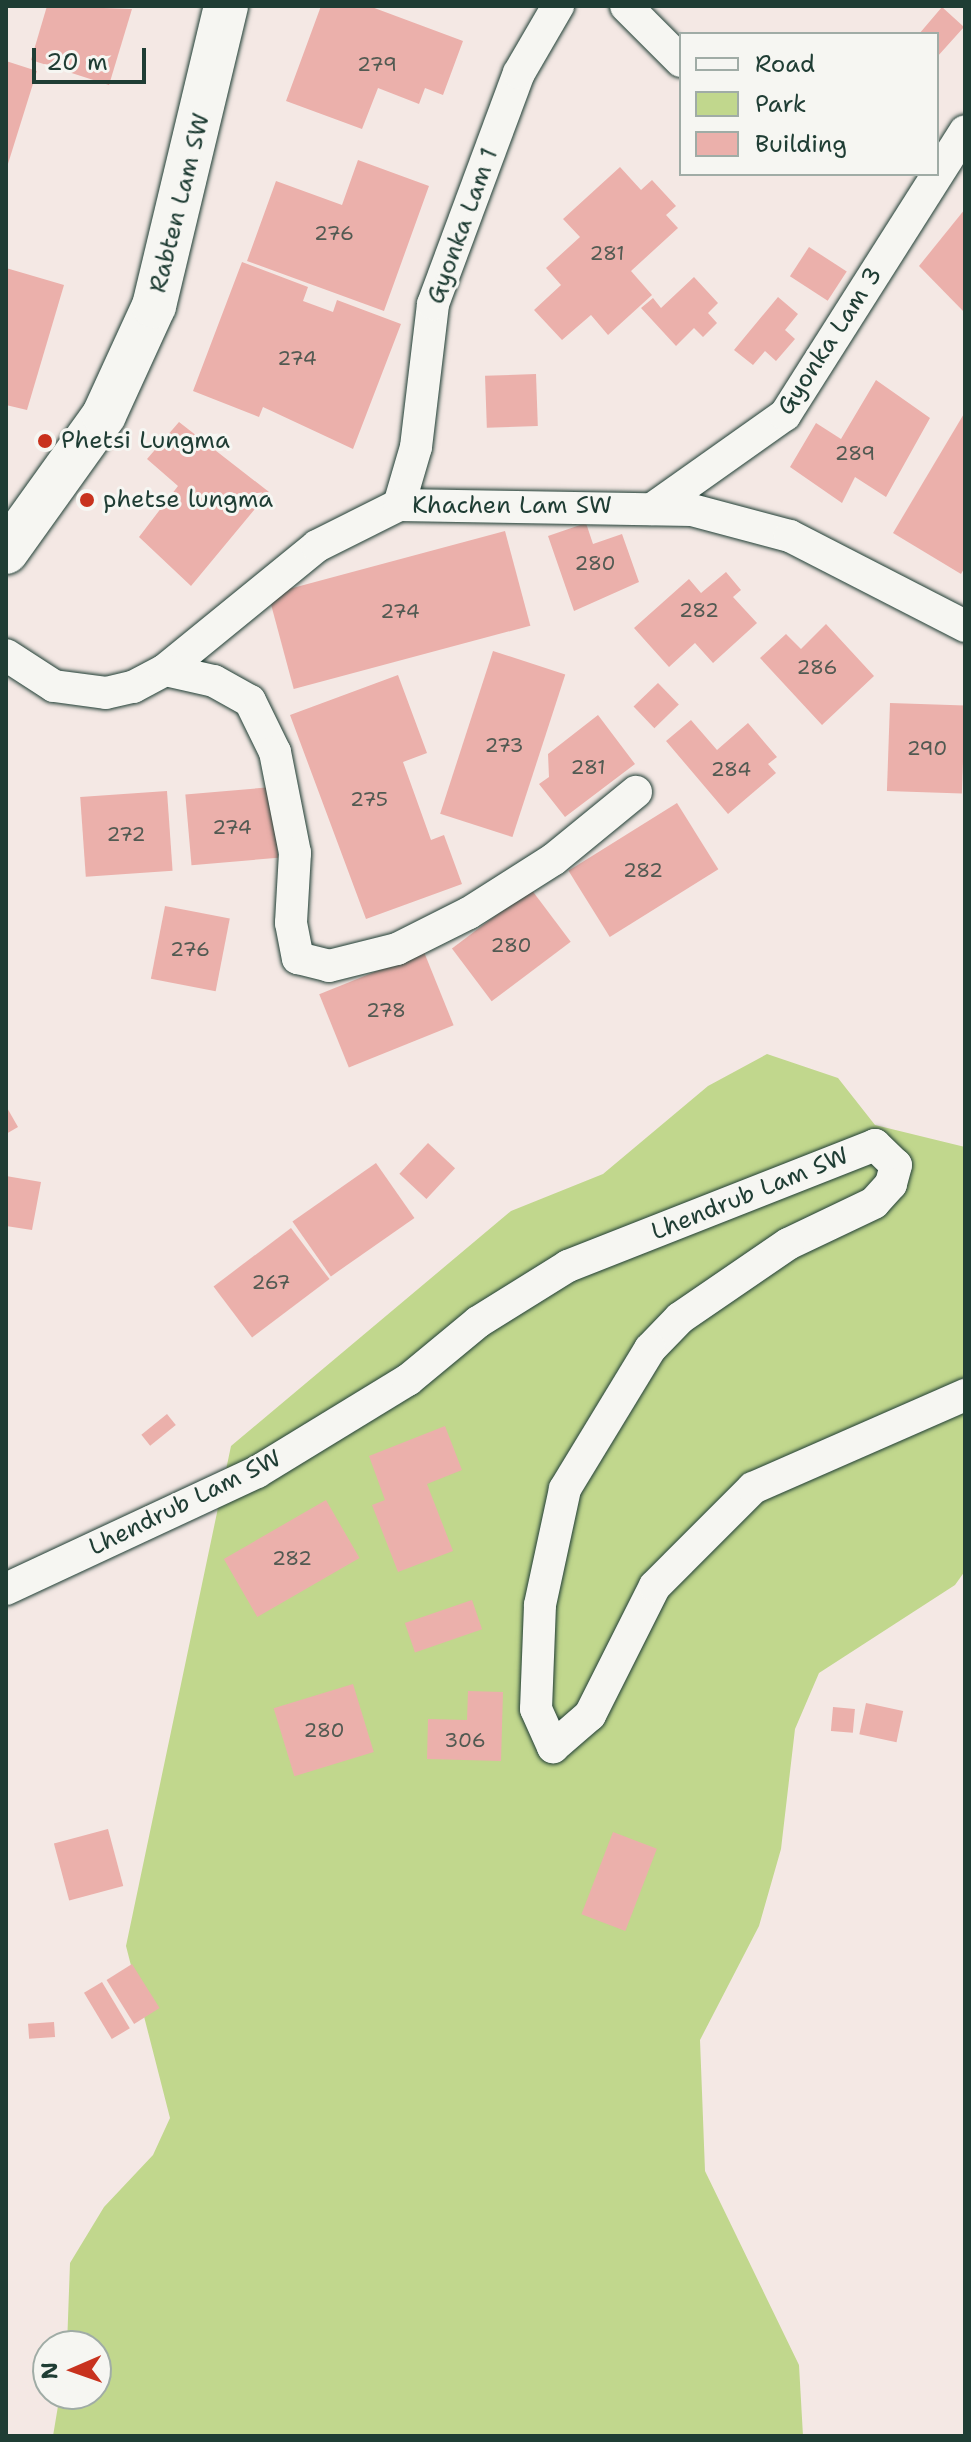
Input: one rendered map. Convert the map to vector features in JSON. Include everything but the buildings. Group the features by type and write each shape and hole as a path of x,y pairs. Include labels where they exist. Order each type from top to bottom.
{"main road":[{"name":"Rabten Lam SW","path":"6,552 104,415 154,306 226,6"}],"street":[{"name":"Gyonka Lam 1","path":"391,509 416,447 433,304 519,73 558,6"},
{"path":"626,6 679,59"},
{"name":"Gyonka Lam 3","path":"939,172 965,131"},
{"name":"Gyonka Lam 3","path":"652,509 785,415 936,176"},
{"path":"391,509 420,305 455,194"},
{"name":"Khachen Lam SW","path":"6,655 54,686 78,692 133,687 165,670 317,546 391,509 692,510 790,536 965,626"},
{"path":"165,670 214,681 250,701 275,752 295,853 291,923 298,958 329,966 397,949 469,913 554,859 636,792"},
{"name":"Lhendrub Lam SW","path":"6,1589 257,1472 408,1380 478,1322 568,1266 875,1145 896,1165 891,1184 874,1203 788,1244 680,1318 650,1349 565,1489 539,1620 536,1709 553,1747 590,1715 655,1586 753,1488 965,1395"}],"green space":[{"path":"767,1054 838,1078 875,1125 965,1147 965,1571 955,1585 819,1673 795,1729 781,1849 759,1926 700,2040 705,2171 799,2365 803,2436 53,2436 57,2410 112,2410 112,2330 68,2330 70,2263 104,2207 153,2155 170,2118 126,1946 231,1446 511,1211 603,1174 708,1086"}],"place":[{"name":"Phetsi Lungma","path":"45,441"},
{"name":"phetse lungma","path":"87,500"}]}
